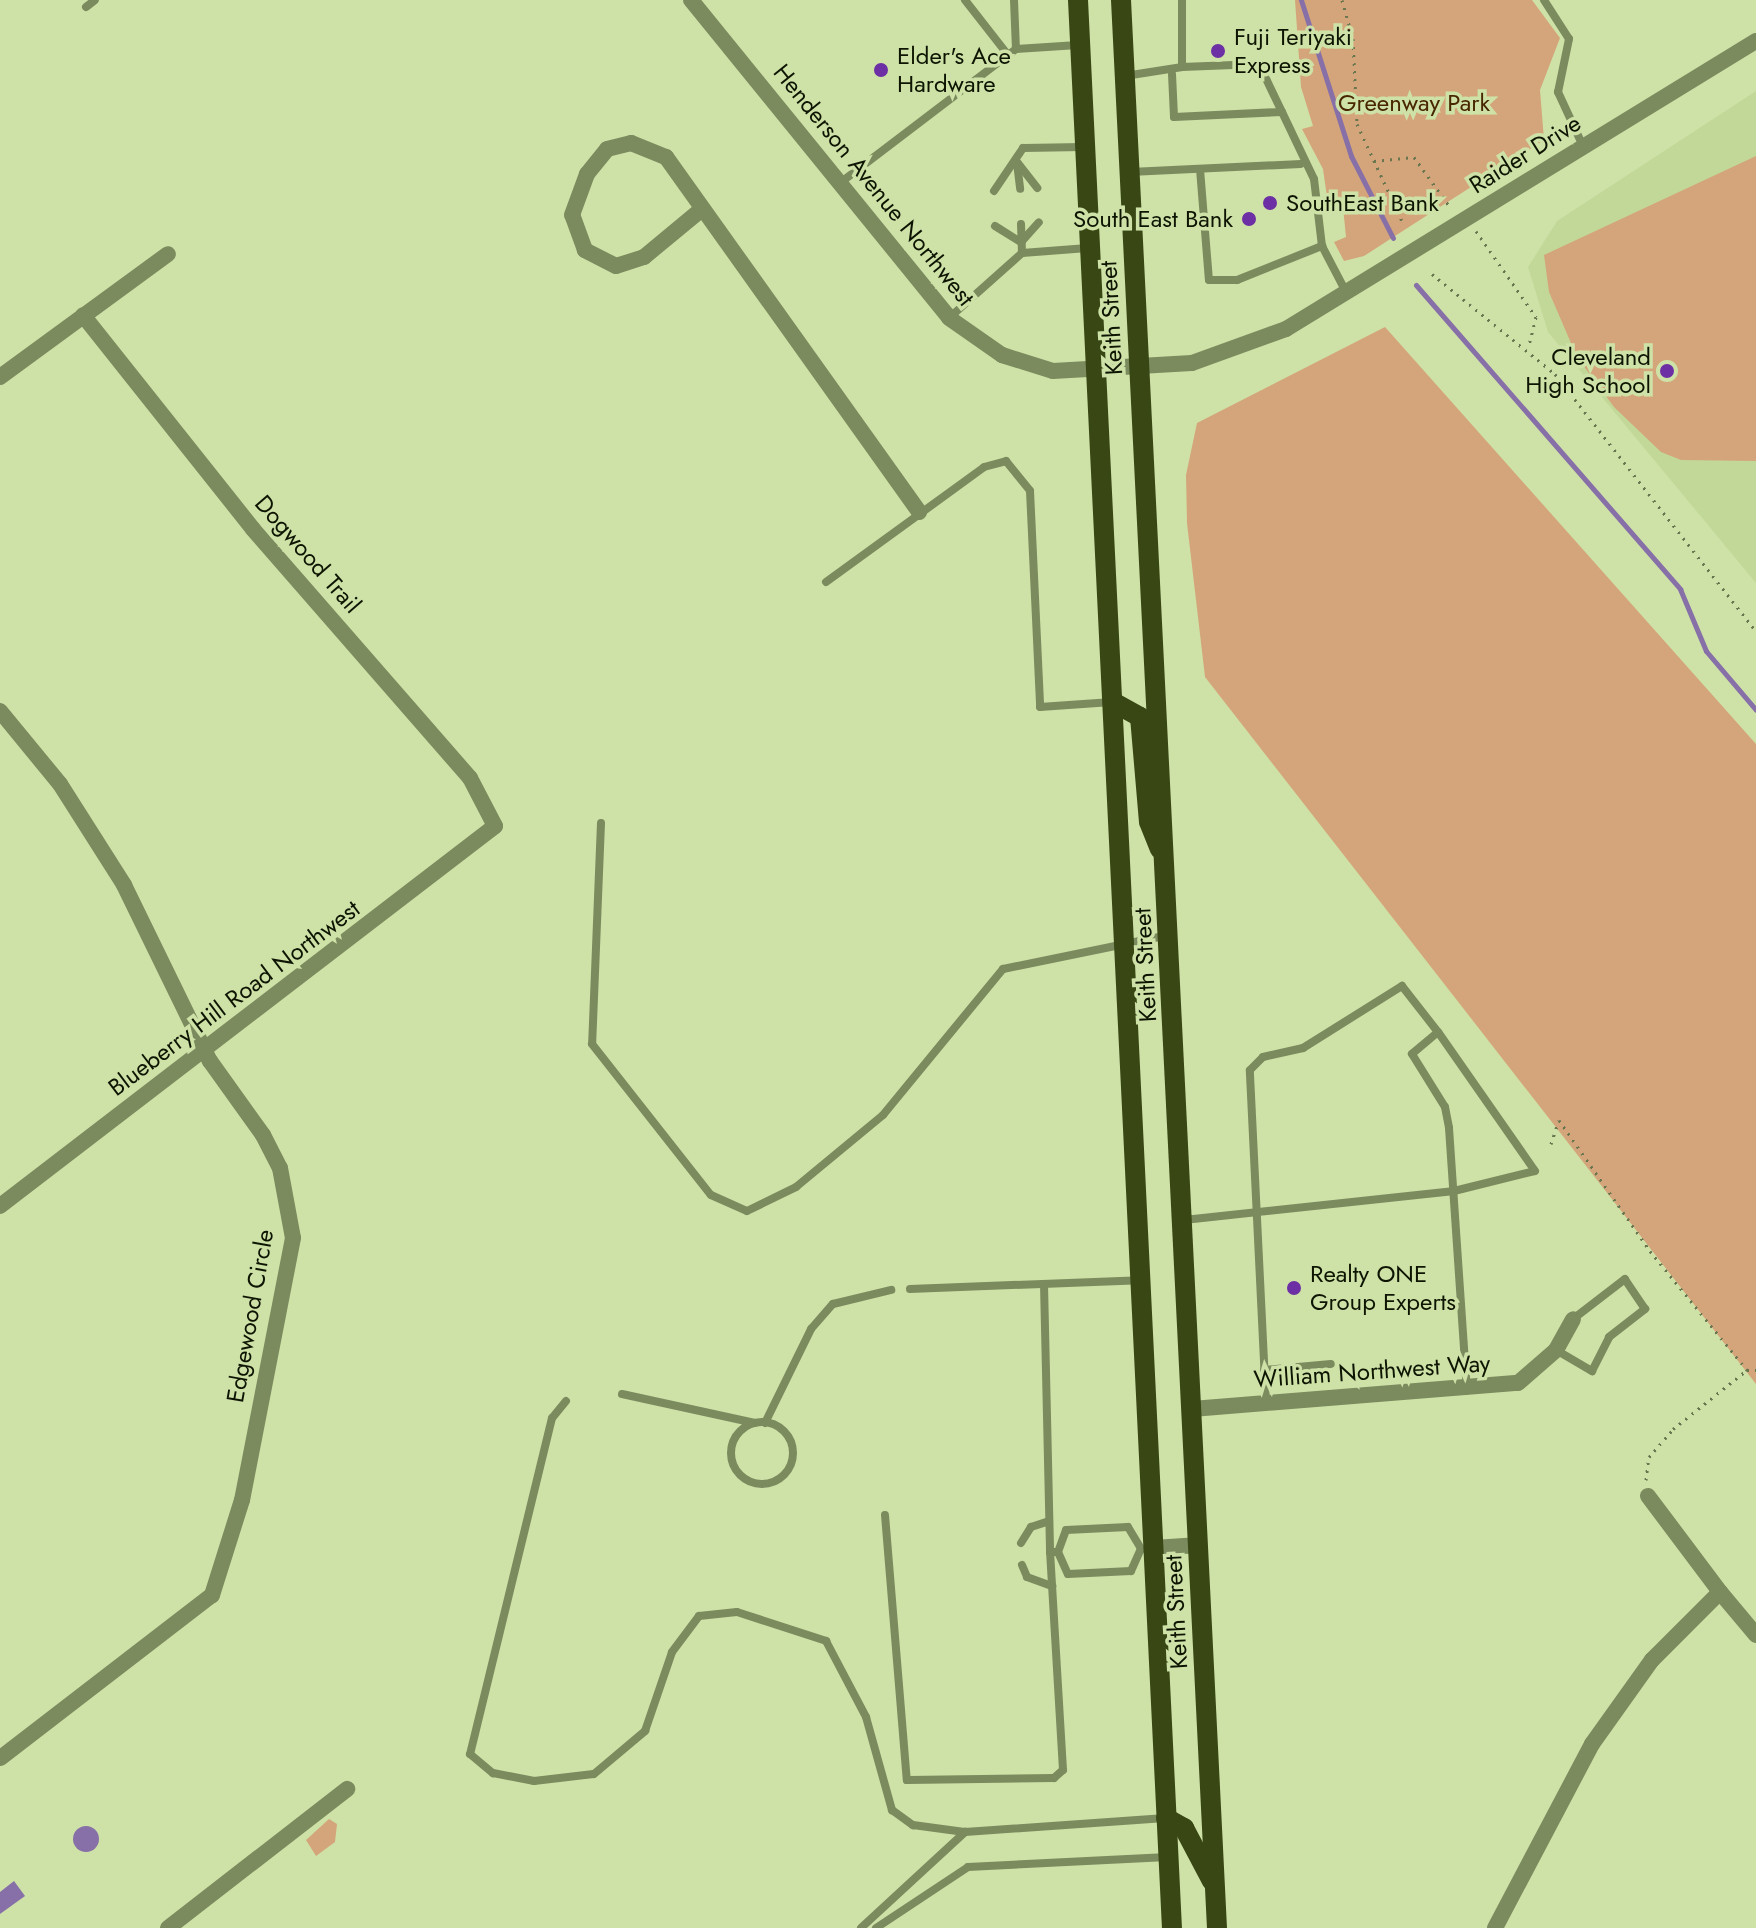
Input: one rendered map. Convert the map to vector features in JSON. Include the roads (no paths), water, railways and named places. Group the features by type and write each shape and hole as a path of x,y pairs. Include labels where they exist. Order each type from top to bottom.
{"main road":[{"name":"Keith Street","path":"1078,0 1141,1280 1147,1549 1172,1928"},
{"name":"Keith Street","path":"1121,0 1217,1928"},
{"path":"1113,702 1140,717 1149,822 1166,864"},
{"path":"1166,1818 1184,1828 1215,1888"}],"street":[{"name":"Henderson Avenue Northwest","path":"691,0 949,318 1002,355 1053,371 1140,369"},
{"name":"Raider Drive","path":"1140,369 1235,353 1346,292 1756,41"},
{"path":"702,209 644,257 616,266 585,250 572,215 597,156 631,143 666,157 919,512"},
{"path":"0,377 168,254"},
{"name":"Dogwood Trail","path":"83,315 253,529 470,778 495,826"},
{"name":"Edgewood Circle","path":"0,711 60,784 124,885 205,1050 280,1168 293,1238 225,1564 212,1595 192,1614 0,1758"},
{"name":"Blueberry Hill Road Northwest","path":"0,1206 495,826"},
{"name":"William Northwest Way","path":"1192,1409 1468,1390 1518,1383 1556,1350 1573,1319"},
{"path":"1648,1496 1756,1635"},
{"path":"1147,1549 1199,1545"},
{"path":"1495,1928 1592,1744 1652,1660 1720,1592"},
{"path":"168,1928 347,1789"}],"lane":[{"path":"86,7 95,0"},
{"path":"965,0 1008,55"},
{"path":"1014,0 1016,49"},
{"path":"1182,0 1182,67"},
{"path":"1544,0 1569,39 1558,92 1583,146"},
{"path":"840,183 1016,49 1080,45"},
{"path":"1124,76 1172,74 1182,67 1259,64 1282,112 1301,164 1314,179 1322,246 1346,292"},
{"path":"1172,74 1174,117 1282,112"},
{"path":"994,191 1017,162 1023,148 1084,147"},
{"path":"1017,162 1037,188"},
{"path":"1017,162 1020,189"},
{"path":"1130,172 1301,164"},
{"path":"1200,169 1209,280 1237,280 1322,246"},
{"path":"1021,242 1039,222"},
{"path":"1021,224 1022,253"},
{"path":"995,226 1021,242"},
{"path":"949,318 1022,253 1088,248"},
{"path":"826,582 984,467 1006,461 1021,471 1030,491 1040,707 1113,702"},
{"path":"601,823 592,1044 711,1195 747,1211 796,1187 883,1115 1003,969 1169,934"},
{"path":"1183,1220 1254,1215 1454,1191 1535,1171 1402,986 1303,1048 1263,1057 1246,1086 1254,1215 1266,1402"},
{"path":"1438,1032 1412,1054 1445,1107 1468,1390"},
{"path":"1556,1350 1592,1371 1609,1337 1645,1309 1625,1279 1573,1319"},
{"path":"910,1289 1141,1280"},
{"path":"885,1515 907,1780 1054,1778 1063,1770 1052,1586 1054,1552 1049,1521 1044,1284"},
{"path":"622,1394 760,1423 790,1440 792,1460 781,1478 761,1484 736,1470 731,1451 739,1433 760,1423 811,1329 833,1304 891,1290"},
{"path":"1264,1370 1331,1364"},
{"path":"566,1401 552,1418 470,1754 493,1773 534,1781 594,1774 645,1731 672,1652 699,1616 737,1612 826,1641 866,1717 892,1810 913,1825 965,1832 1166,1818"},
{"path":"1021,1543 1031,1527 1049,1521"},
{"path":"1128,1527 1147,1549 1131,1571 1068,1574 1054,1552 1066,1530 1128,1527"},
{"path":"1022,1565 1027,1577 1052,1586"},
{"path":"861,1928 965,1832"},
{"path":"876,1928 968,1867 1169,1857"}],"waterway":[{"path":"1301,0 1351,156 1393,238"},
{"path":"1416,285 1680,589 1706,651 1756,710"}],"place":[{"name":"Fuji Teriyaki Express","path":"1218,51"},
{"name":"Elder's Ace Hardware","path":"881,70"},
{"name":"SouthEast Bank","path":"1270,203"},
{"name":"South East Bank","path":"1249,219"},
{"name":"Cleveland High School","path":"1667,371"},
{"name":"Realty ONE Group Experts","path":"1294,1288"}],"park label":[{"name":"Greenway Park","path":"1414,103"}]}
